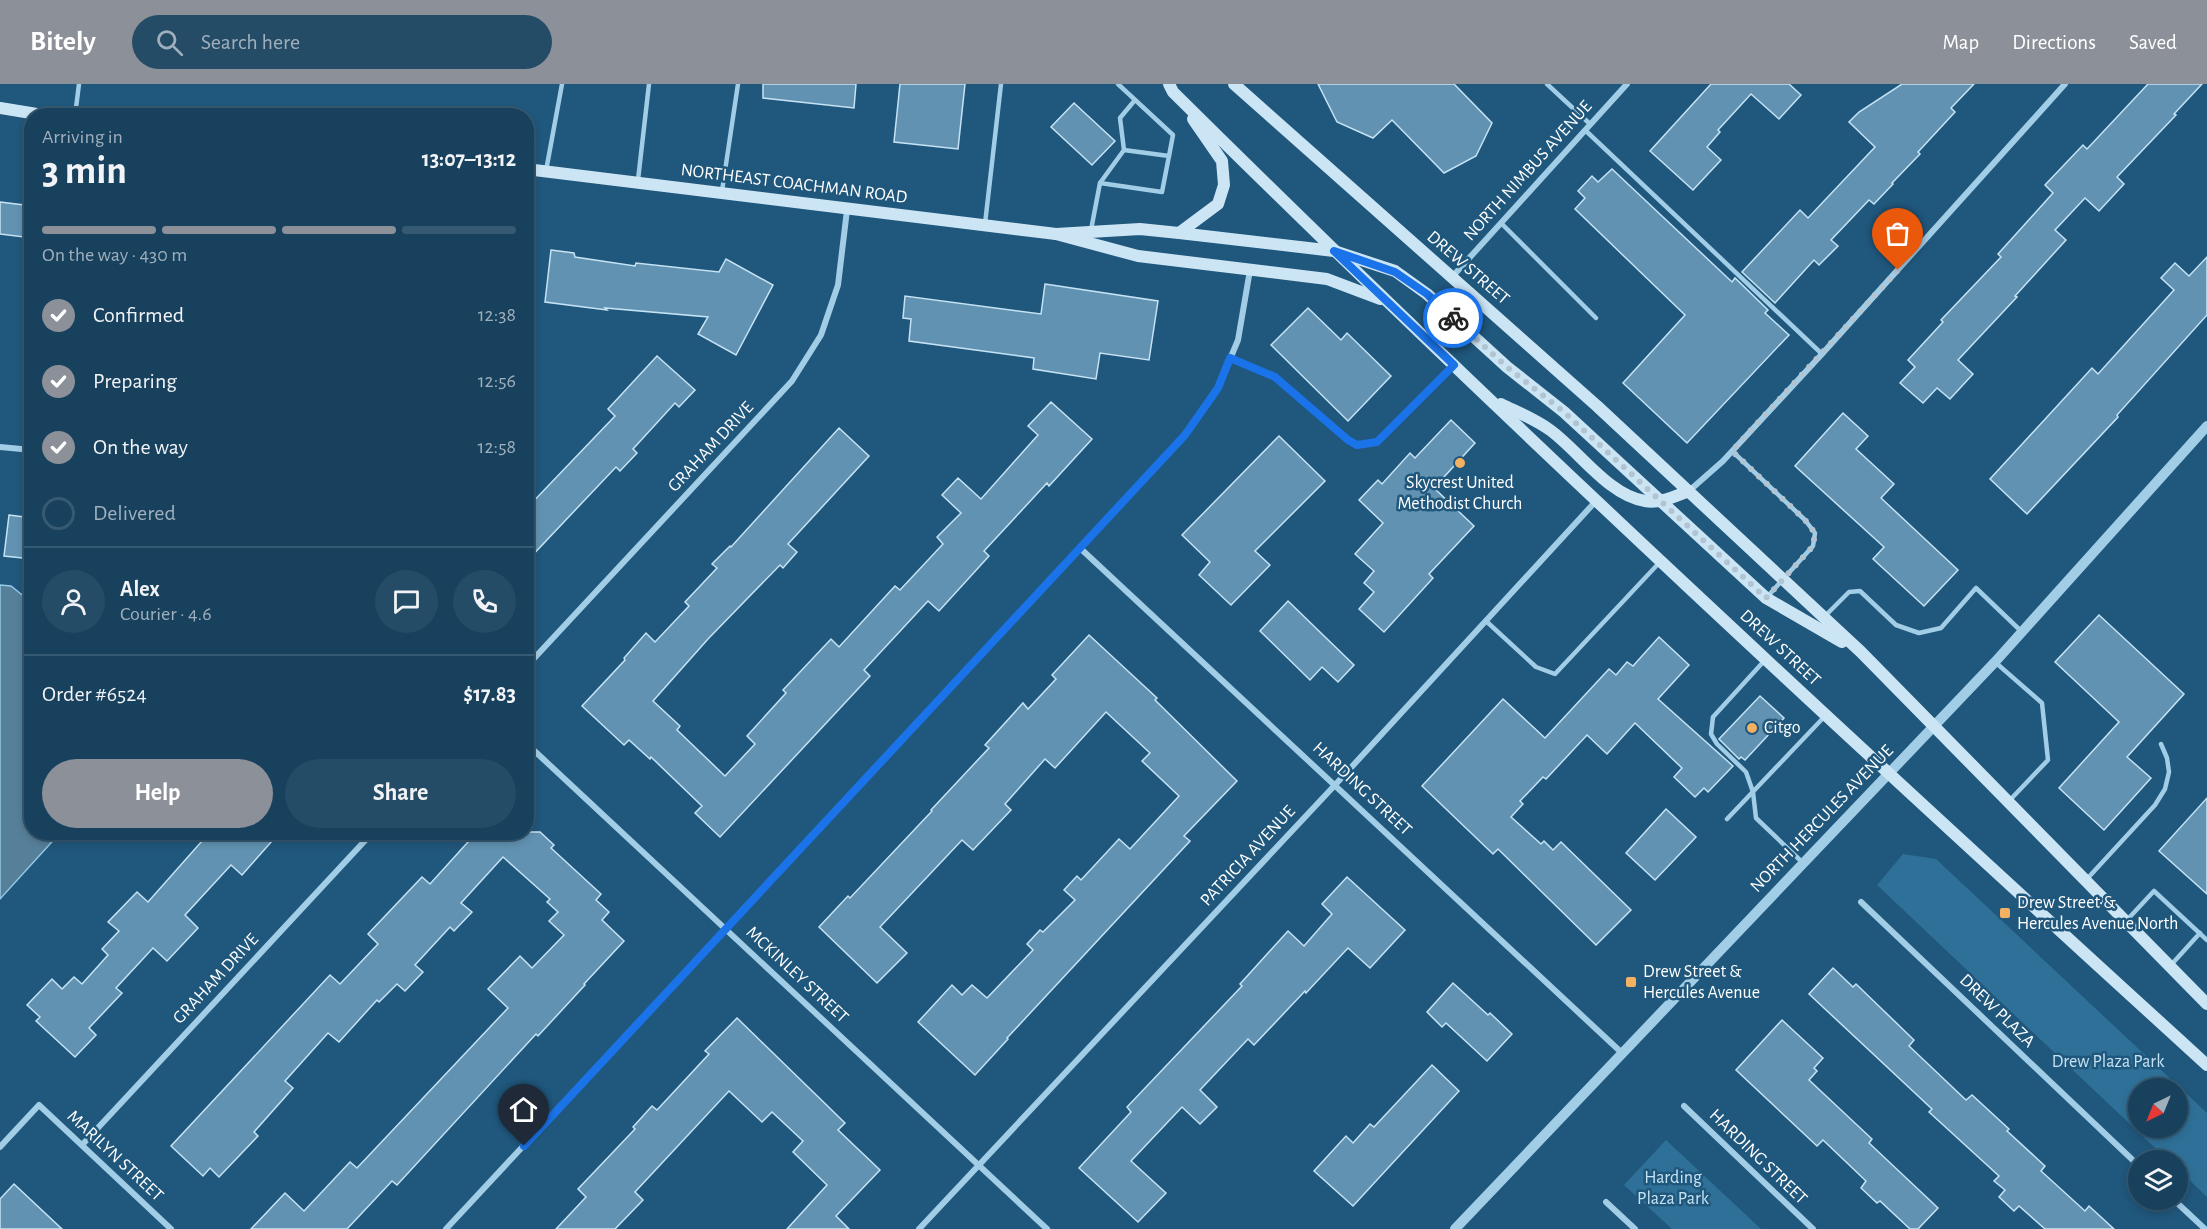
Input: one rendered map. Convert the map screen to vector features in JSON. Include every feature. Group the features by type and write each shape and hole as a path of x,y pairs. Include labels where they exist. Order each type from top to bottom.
{"main road":[{"name":"DREW STREET","path":"1234,84 1597,406 1784,580 1820,622"},
{"name":"DREW STREET","path":"1171,88 1387,302 1825,716 2207,1065"},
{"path":"1171,88 1222,161 1224,185 1218,204 1179,233"},
{"path":"0,108 24,112"},
{"name":"NORTHEAST COACHMAN ROAD","path":"534,170 1056,234 1138,256 1327,279 1387,302"},
{"name":"NORTHEAST COACHMAN ROAD","path":"1056,234 1140,229 1334,251"},
{"name":"DREW STREET","path":"1334,251 1395,272 1427,294 1507,367 1564,412 1766,598 1820,622 1861,652 2207,1004"},
{"path":"1487,396 1549,430 1614,487 1629,496 1644,501 1661,501 1689,492"}],"street":[{"name":"NORTH NIMBUS AVENUE","path":"1452,277 1627,84"},
{"path":"1689,492 1732,451 1822,354 2065,84"},
{"name":"GRAHAM DRIVE","path":"534,658 792,381 821,335 838,285 847,210"},
{"path":"446,1229 1185,435 1218,388 1238,340 1250,270"},
{"name":"NORTH HERCULES AVENUE","path":"1455,1229 1995,662 2207,426"},
{"path":"0,447 24,449"},
{"name":"PATRICIA AVENUE","path":"919,1229 1335,785 1596,500"},
{"name":"HARDING STREET","path":"1080,548 1622,1053"},
{"name":"MCKINLEY STREET","path":"534,750 1047,1229"},
{"name":"GRAHAM DRIVE","path":"82,1145 366,840"},
{"name":"DREW PLAZA","path":"1861,902 2128,1156"},
{"name":"MARILYN STREET","path":"0,1147 39,1105 171,1229"},
{"name":"HARDING STREET","path":"1684,1106 1813,1229"},
{"path":"1606,1202 1635,1229"},
{"path":"2185,1210 2205,1229"}],"lane":[{"path":"76,108 79,84"},
{"path":"546,171 562,84"},
{"path":"637,183 649,84"},
{"path":"721,194 738,84"},
{"path":"985,226 1001,84"},
{"path":"1100,183 1162,192 1173,135 1118,84"},
{"path":"1547,84 1590,124"},
{"path":"1091,232 1100,183 1124,150 1120,117 1135,100"},
{"path":"1585,130 1822,354"},
{"path":"1124,150 1169,156"},
{"path":"1501,223 1596,318"},
{"path":"1230,358 1275,377 1348,440 1357,445 1377,442 1454,365"},
{"path":"1732,451 1805,520 1815,533 1813,546 1766,598"},
{"path":"1486,621 1536,667 1555,674 1661,561"},
{"path":"1820,622 1849,592 1860,591 1896,625 1919,633 1941,628 1976,588 2022,632"},
{"path":"1765,659 1713,717 1711,734 1717,744 1746,772 1753,792 1756,818 1803,863"},
{"path":"1995,662 2042,703 2048,760 2009,801"},
{"path":"1727,819 1825,716"},
{"path":"2086,879 2156,804 2165,789 2169,772 2167,758 2161,744"},
{"path":"2126,921 2154,891 2207,940"},
{"path":"2170,966 2199,933"}],"green space":[{"name":"Drew Plaza Park","path":"1903,854 1936,859 2170,1078 2128,1078 2128,1122 1877,885"},
{"name":"Drew Plaza Park","path":"2188,1095 2207,1113 2207,1197 2188,1179 2188,1150 2157,1150 2145,1138 2188,1138"},
{"name":"Harding Plaza Park","path":"1666,1140 1761,1229 1672,1229 1624,1185"}],"shaded area":[{"path":"0,585 11,586 24,596 24,840 54,840 0,899"}],"building":[{"path":"763,84 856,84 854,108 763,98"},
{"path":"900,84 965,84 958,149 894,142"},
{"path":"1318,84 1454,84 1492,123 1476,156 1444,173 1392,120 1373,138 1337,122"},
{"path":"1711,84 1789,84 1801,95 1779,119 1751,94 1718,130 1720,132 1707,147 1721,160 1693,190 1650,151"},
{"path":"1902,84 1974,84 1951,108 1955,112 1918,152 1920,154 1893,184 1874,204 1869,200 1831,240 1838,246 1819,265 1814,260 1775,303 1742,272 1800,210 1808,218 1875,147 1849,122 1859,112"},
{"path":"2148,84 2202,84 2117,177 2124,184 2099,211 2085,198 2055,230 2066,240 1958,360 1973,374 1950,399 1937,388 1923,403 1900,383 1915,367 1908,360 1943,322 1941,320 2001,257 1998,254 2053,193 2045,185 2083,145 2087,149"},
{"path":"1074,103 1115,141 1092,165 1051,127"},
{"path":"1612,169 1732,282 1735,278 1768,310 1765,313 1789,335 1687,443 1623,383 1685,315 1575,209 1585,198 1578,191 1592,176 1598,182"},
{"path":"0,202 24,205 24,237 0,234"},
{"path":"551,250 574,253 575,257 635,266 636,263 719,272 726,259 773,285 736,355 698,334 708,317 605,308 607,310 545,302"},
{"path":"2207,257 2207,315 2117,415 2118,417 2027,514 1990,479 2092,368 2098,374 2174,290 2161,278 2175,263 2189,276"},
{"path":"1045,284 1158,301 1149,360 1100,353 1096,379 1033,369 1034,358 909,341 911,319 903,318 905,296 1041,314"},
{"path":"1308,308 1341,340 1347,333 1391,376 1348,421 1271,345"},
{"path":"657,356 695,390 679,407 675,403 633,449 637,453 620,471 616,467 534,554 534,501 615,416 608,409"},
{"path":"1051,402 1092,439 1049,486 1047,483 984,551 989,556 939,611 928,601 864,670 870,676 720,837 695,813 702,806 651,757 650,759 629,740 624,745 582,706 625,660 624,658 646,633 655,642 689,606 685,602 717,568 712,564 731,547 839,428 869,456 788,544 797,552 783,568 780,565 708,639 653,701 680,726 677,730 725,776 755,744 747,736 786,693 783,690 831,639 839,647 895,586 900,590 943,544 937,537 961,513 942,495 958,478 981,499 1038,435 1028,426"},
{"path":"1843,413 1868,436 1856,449 1894,484 1881,498 1958,570 1924,606 1873,559 1884,547 1795,466"},
{"path":"1451,420 1475,443 1434,488 1474,526 1429,574 1433,578 1384,632 1359,609 1374,592 1364,583 1374,571 1355,554 1383,523 1359,500 1378,480 1382,484 1410,453 1415,458"},
{"path":"1279,436 1325,481 1255,551 1270,565 1231,605 1199,575 1210,562 1182,535"},
{"path":"9,515 24,517 24,558 4,556"},
{"path":"1288,601 1354,665 1338,682 1322,667 1310,680 1260,631"},
{"path":"2099,615 2184,694 2127,757 2151,778 2104,830 2059,788 2119,722 2055,662"},
{"path":"1089,635 1157,698 1155,700 1237,781 1184,836 1190,841 975,1075 918,1022 952,985 962,995 972,985 987,998 1033,950 1027,944 1040,930 1043,932 1075,900 1064,890 1077,876 1081,880 1119,839 1130,849 1179,796 1142,761 1150,753 1106,712 1055,768 1045,759 1005,804 1011,810 973,850 962,840 880,927 907,953 877,983 819,927 848,896 850,898 932,811 989,748 985,745 1023,703 1028,709 1056,679 1052,675"},
{"path":"1659,637 1689,665 1658,699 1733,766 1708,792 1704,788 1695,797 1674,777 1682,768 1635,723 1607,754 1587,735 1546,779 1543,777 1520,801 1523,804 1511,817 1541,844 1544,841 1553,850 1561,842 1631,910 1596,945 1498,849 1493,854 1422,786 1503,699 1545,738 1609,669 1616,675 1627,662 1633,666"},
{"name":"Citgo","path":"1760,696 1784,718 1745,760 1741,757 1739,759 1719,739"},
{"path":"2207,798 2207,894 2159,851"},
{"path":"1666,809 1696,837 1655,880 1626,853"},
{"path":"534,832 540,832 554,845 551,848 601,894 596,900 609,912 602,920 624,941 397,1185 392,1181 347,1229 251,1229 285,1193 304,1211 350,1162 357,1168 508,1008 488,989 520,956 532,968 564,935 549,921 558,912 547,902 550,899 503,857 461,903 472,912 454,931 450,927 415,965 423,972 405,991 397,984 379,1002 377,1000 339,1042 328,1033 285,1081 293,1088 254,1132 258,1136 219,1177 210,1168 203,1176 171,1146 330,975 340,984 378,944 368,934 422,877 430,884 470,840 534,840"},
{"path":"203,840 273,840 242,875 231,865 185,915 198,928 167,961 153,948 116,988 122,993 89,1028 96,1035 75,1057 36,1021 40,1017 27,1005 52,979 62,989 74,977 82,984 108,955 102,949 119,931 108,922 137,892 148,902"},
{"path":"1347,877 1405,930 1370,968 1348,948 1254,1045 1248,1039 1200,1090 1217,1107 1200,1124 1182,1107 1131,1161 1166,1193 1138,1222 1079,1168 1131,1112 1127,1107 1242,986 1240,984 1288,931 1304,946 1332,914 1322,904"},
{"path":"1833,968 1853,987 1856,984 1914,1040 1909,1046 1966,1100 1972,1095 2009,1129 2007,1131 2045,1166 2041,1171 2085,1211 2089,1206 2114,1229 2045,1229 2019,1206 2014,1211 1999,1197 2005,1190 1994,1181 1999,1176 1929,1112 1932,1109 1809,994"},
{"path":"1453,983 1512,1034 1487,1061 1446,1023 1442,1027 1427,1012"},
{"path":"737,1018 845,1123 838,1130 880,1170 836,1216 849,1229 787,1229 827,1185 793,1152 803,1141 772,1112 762,1122 729,1091 635,1192 643,1200 615,1229 556,1229 586,1197 578,1189 635,1129 633,1127 652,1106 657,1110 709,1054 705,1051"},
{"path":"1782,1020 1823,1058 1814,1068 1817,1071 1809,1080 1872,1139 1869,1143 1938,1208 1918,1229 1910,1229 1880,1201 1877,1203 1861,1188 1866,1181 1823,1140 1817,1146 1736,1070"},
{"path":"1432,1065 1459,1091 1353,1206 1314,1171 1346,1136 1353,1143 1370,1124 1374,1127"},
{"path":"14,1184 62,1229 0,1229 0,1199"}],"way so far":[{"path":"1453,318 1507,367 1564,412 1766,598 1813,546 1815,533 1805,520 1732,451 1898,270"}],"place":[{"name":"Skycrest United Methodist Church","path":"1460,463"},
{"name":"Citgo","path":"1752,728"},
{"name":"Drew Street & Hercules Avenue North","path":"2005,913"},
{"name":"Drew Street & Hercules Avenue","path":"1631,982"}],"route":[{"path":"524,1146 1185,435 1218,388 1230,358 1275,377 1348,440 1357,445 1377,442 1454,365 1334,251 1395,272 1427,294 1453,318"}]}
